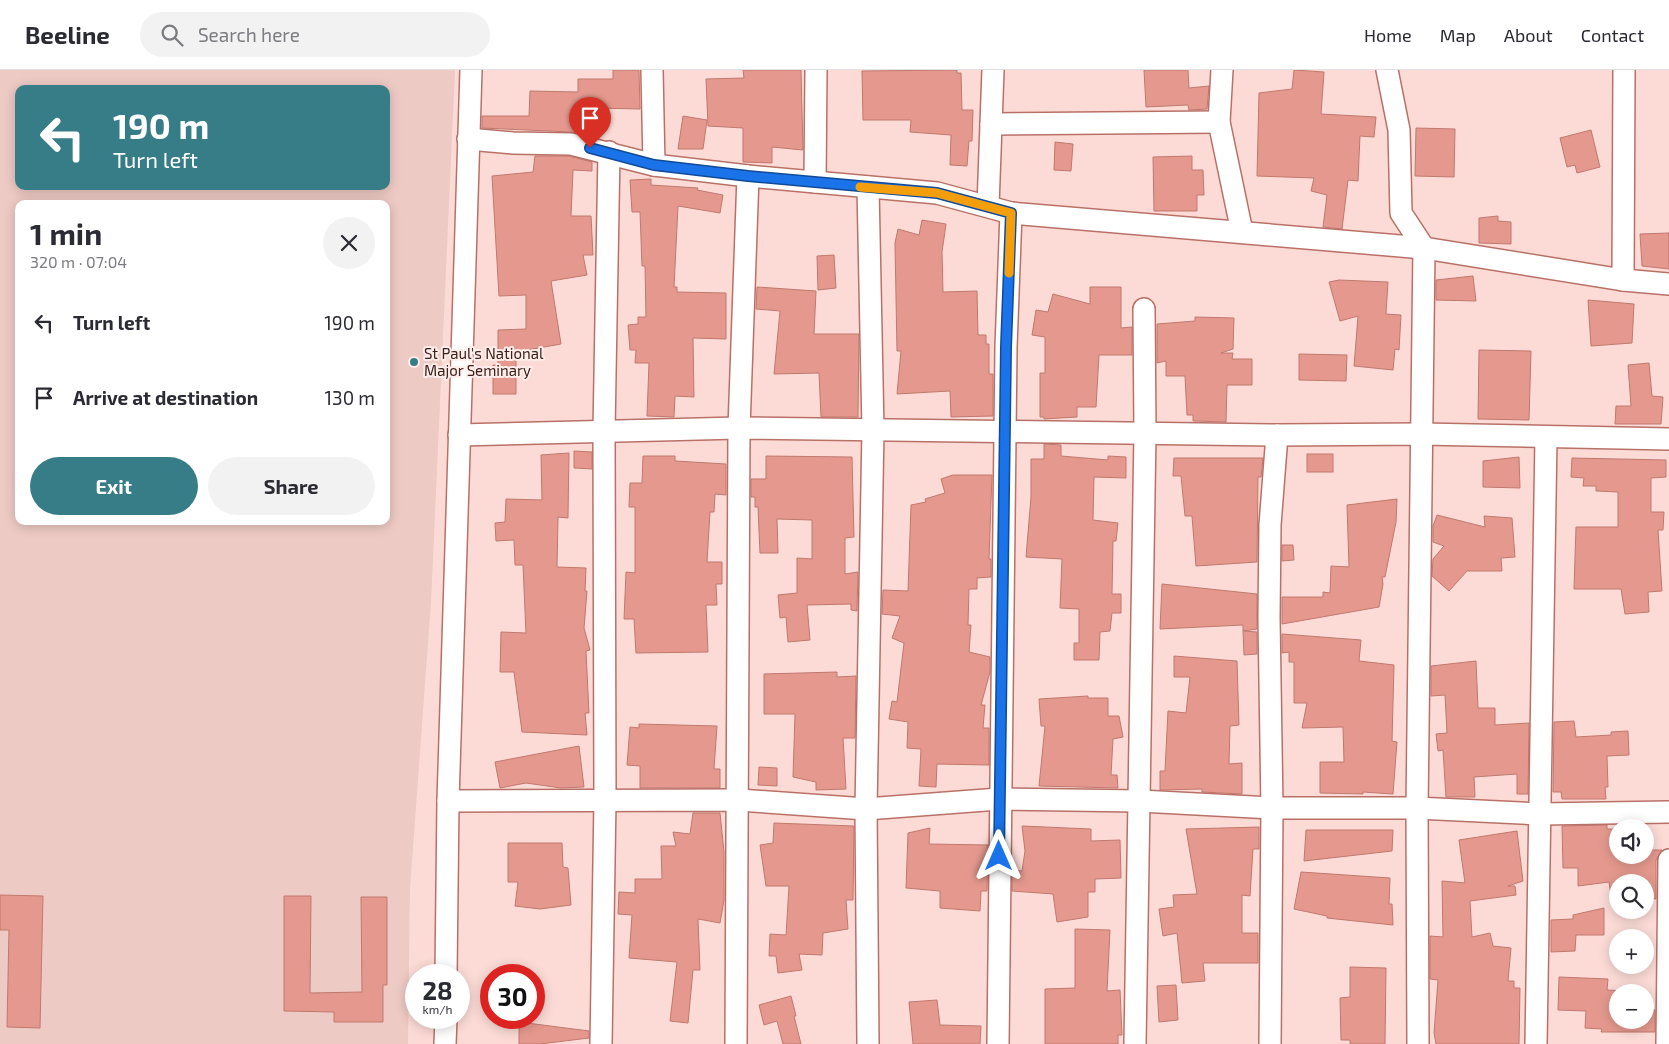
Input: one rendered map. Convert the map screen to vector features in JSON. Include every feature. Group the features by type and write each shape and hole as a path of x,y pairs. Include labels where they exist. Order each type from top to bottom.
{"street":[{"path":"446,964 448,801 470,70"},
{"path":"652,70 654,165"},
{"path":"815,182 816,70"},
{"path":"988,206 993,70"},
{"path":"1222,70 1220,122 1242,232"},
{"path":"1387,70 1399,130 1401,213 1424,248 1417,808 1418,1044"},
{"path":"1624,70 1624,280"},
{"path":"991,124 1220,122"},
{"path":"468,139 513,143 571,144 610,152 654,165 748,176 937,193 1011,213 1424,248 1624,280 1669,284"},
{"path":"601,1044 605,800 604,431 610,152"},
{"path":"736,1044 739,800 739,428 748,176"},
{"path":"868,187 873,430 866,809 868,1044"},
{"path":"998,1044 1004,432 1011,213"},
{"path":"1134,1044 1140,801 1145,433 1144,308"},
{"path":"459,435 739,428 1004,432 1421,434 1669,439"},
{"path":"1270,1044 1272,808 1270,525 1277,434"},
{"path":"1536,1044 1546,438"},
{"path":"448,801 739,800 866,809 999,799 1140,801 1272,808 1417,808 1540,814 1669,812"},
{"path":"1667,1044 1669,860"},
{"path":"445,1044 446,1029"}],"shaded area":[{"name":"St Paul's National Major Seminary","path":"0,70 455,70 431,603 410,888 409,964 405,964 405,1029 408,1029 408,1044 0,1044"}],"building":[{"path":"613,70 639,70 640,109 592,108 592,136 571,132 482,128 482,116 529,116 530,91 578,92 578,79 613,79"},
{"path":"743,70 801,70 803,150 772,147 772,163 743,162 743,128 708,126 706,79 744,78"},
{"path":"957,70 957,73 961,73 962,110 973,110 972,141 969,141 967,166 950,165 951,135 910,132 911,120 863,120 862,71"},
{"path":"1144,70 1188,70 1189,88 1209,86 1207,109 1189,110 1188,105 1146,107"},
{"path":"1294,70 1324,72 1321,114 1376,117 1374,137 1360,136 1358,181 1348,180 1342,229 1323,227 1327,195 1311,191 1314,178 1257,176 1259,93 1292,89"},
{"path":"683,116 707,120 703,149 678,149"},
{"path":"1416,128 1455,129 1454,177 1415,176"},
{"path":"1591,130 1600,167 1577,173 1575,165 1567,167 1560,138"},
{"path":"1055,142 1073,144 1071,171 1054,170"},
{"path":"535,156 569,156 592,162 592,171 573,170 571,216 591,216 593,255 583,255 587,275 551,281 561,344 516,352 516,394 493,394 493,365 498,365 498,330 526,329 526,295 499,296 492,176 533,172"},
{"path":"1192,156 1192,170 1203,170 1204,195 1197,195 1197,211 1154,211 1153,157"},
{"path":"651,179 651,185 698,188 697,190 723,195 720,213 678,206 674,287 677,287 677,292 726,293 726,339 693,338 694,397 675,396 674,417 647,416 649,363 635,363 636,350 630,350 628,325 638,324 638,317 646,317 645,266 642,266 640,212 632,212 630,180"},
{"path":"1498,216 1498,221 1511,222 1511,244 1479,243 1479,218"},
{"path":"922,220 946,224 942,252 943,292 977,291 978,335 986,335 986,344 989,344 989,374 993,374 993,416 951,417 950,391 897,394 901,351 897,351 895,243 898,229 919,235"},
{"path":"1669,233 1669,269 1642,266 1640,234"},
{"path":"834,255 836,288 818,290 817,256"},
{"path":"1473,276 1476,301 1436,300 1436,280"},
{"path":"1339,280 1388,282 1386,314 1401,315 1399,350 1395,349 1393,370 1354,366 1358,316 1340,321 1329,282"},
{"path":"757,287 816,291 814,334 859,334 858,417 821,417 819,373 774,374 780,311 756,309"},
{"path":"1090,287 1121,287 1121,328 1132,327 1132,355 1099,355 1096,407 1077,407 1077,417 1044,419 1044,417 1040,417 1040,373 1045,373 1045,337 1032,335 1036,310 1048,312 1053,294 1090,304"},
{"path":"1588,300 1634,304 1632,343 1591,346"},
{"path":"1195,317 1234,318 1233,349 1221,353 1233,353 1232,359 1252,359 1252,385 1227,385 1226,422 1193,421 1193,415 1187,415 1185,376 1166,376 1166,361 1157,363 1157,324 1195,321"},
{"path":"1479,350 1531,351 1529,420 1478,419"},
{"path":"1299,354 1347,355 1346,381 1299,380"},
{"path":"1649,363 1652,396 1663,397 1661,424 1615,424 1616,406 1631,406 1628,365"},
{"path":"1044,444 1061,445 1061,456 1108,460 1108,456 1126,457 1126,478 1094,477 1093,520 1118,523 1116,541 1113,541 1112,594 1121,594 1121,613 1112,613 1110,631 1100,632 1099,660 1074,660 1074,643 1079,643 1079,609 1060,608 1062,559 1026,557 1031,497 1031,459 1044,459"},
{"path":"574,451 592,452 592,469 574,468"},
{"path":"569,453 568,518 558,517 557,567 586,568 585,591 587,591 584,628 590,650 586,651 589,713 585,713 587,735 522,732 514,672 500,672 501,632 526,633 523,565 515,565 514,540 496,541 495,523 505,522 506,499 542,500 541,455"},
{"path":"1307,454 1333,454 1333,472 1307,472"},
{"path":"643,456 675,456 675,461 726,464 726,495 715,494 714,512 710,512 707,562 722,562 722,584 716,584 717,605 706,605 708,652 636,653 634,619 624,619 626,572 635,573 635,507 629,507 630,483 642,483"},
{"path":"766,456 852,457 854,537 845,538 845,574 858,572 857,611 851,610 851,604 807,605 810,640 788,642 786,617 780,618 778,595 797,593 797,558 812,559 812,520 777,519 778,553 760,553 758,507 755,507 755,497 751,497 751,479 766,479"},
{"path":"1519,457 1520,488 1483,487 1483,461"},
{"path":"1174,458 1263,458 1261,477 1258,477 1257,562 1196,566 1192,516 1185,516 1181,476 1173,476"},
{"path":"1572,458 1666,460 1666,477 1651,478 1651,512 1664,512 1663,530 1658,530 1662,591 1648,592 1649,612 1625,614 1621,589 1574,589 1576,527 1618,527 1618,492 1596,491 1596,486 1583,486 1584,478 1571,477"},
{"path":"953,475 992,475 989,559 991,559 991,577 977,578 977,589 969,589 968,625 971,625 969,652 990,657 990,672 981,705 985,705 983,728 989,728 989,765 937,764 936,787 919,786 921,749 907,748 908,722 889,719 892,701 897,702 904,643 892,638 900,616 882,614 883,590 908,591 911,505 926,502 925,499 945,493 941,479"},
{"path":"1397,499 1396,522 1385,577 1382,577 1383,584 1379,607 1282,624 1282,597 1323,597 1323,592 1330,593 1331,566 1349,567 1347,505"},
{"path":"1437,515 1485,527 1484,516 1512,518 1515,557 1501,558 1502,571 1467,571 1449,591 1432,576 1433,559 1444,546 1433,542 1433,526"},
{"path":"1282,545 1293,545 1294,560 1282,561"},
{"path":"1162,584 1257,594 1257,629 1243,631 1243,625 1160,629"},
{"path":"1243,631 1257,632 1257,654 1244,655"},
{"path":"1282,634 1361,640 1359,661 1394,665 1392,741 1397,742 1393,794 1363,792 1363,794 1320,793 1320,762 1344,762 1343,727 1302,728 1307,703 1294,703 1294,662 1289,662 1289,652 1282,653"},
{"path":"1174,656 1237,661 1239,725 1230,726 1229,764 1242,763 1242,794 1202,792 1202,789 1160,790 1160,771 1165,771 1168,711 1186,713 1190,677 1174,677"},
{"path":"1476,661 1478,708 1495,708 1495,725 1529,723 1528,794 1517,794 1517,774 1474,777 1475,797 1446,797 1443,750 1438,751 1436,734 1447,733 1445,695 1431,696 1431,666"},
{"path":"837,672 837,677 856,676 855,738 843,738 846,789 816,790 816,782 793,777 795,714 764,714 764,674"},
{"path":"1088,696 1088,698 1108,698 1108,716 1119,716 1123,737 1113,739 1111,775 1117,775 1118,788 1039,786 1045,726 1041,726 1039,699"},
{"path":"1574,721 1576,737 1611,735 1611,732 1628,731 1629,755 1607,756 1608,787 1605,787 1606,799 1562,799 1561,792 1553,792 1554,722"},
{"path":"639,724 717,726 714,769 720,769 720,788 640,788 640,766 627,765 630,727 639,728"},
{"path":"579,746 584,787 561,788 526,783 500,788 495,762"},
{"path":"759,767 777,768 777,786 758,785"},
{"path":"693,813 720,813 724,852 724,900 720,923 698,919 700,970 693,970 688,1023 670,1021 677,962 629,958 632,915 618,914 619,892 635,893 635,879 662,879 661,846 676,846 673,832 690,834"},
{"path":"774,823 854,826 853,900 846,900 848,929 823,933 822,955 799,954 802,970 778,973 776,956 769,956 770,934 786,935 789,886 766,886 760,845 773,843"},
{"path":"1607,825 1607,829 1609,829 1609,864 1654,864 1654,850 1662,850 1656,860 1656,899 1654,899 1654,874 1609,874 1609,882 1578,886 1578,868 1563,868 1562,826"},
{"path":"1022,826 1091,829 1091,841 1120,840 1121,878 1095,879 1095,892 1088,892 1088,917 1057,922 1053,894 1012,891 1012,870 1022,871 1025,851"},
{"path":"1259,827 1259,849 1253,849 1250,896 1242,895 1242,933 1258,933 1258,963 1203,963 1205,981 1182,983 1177,933 1163,936 1159,909 1174,907 1173,895 1197,894 1186,829"},
{"path":"930,828 929,844 988,845 987,891 981,891 980,911 940,908 940,891 906,888 908,833"},
{"path":"1306,830 1393,830 1392,851 1304,861"},
{"path":"1517,831 1523,881 1508,886 1515,886 1516,895 1470,901 1472,937 1490,933 1493,946 1511,948 1508,981 1514,981 1514,988 1520,988 1519,1044 1436,1044 1434,1033 1438,980 1430,979 1430,936 1443,937 1442,881 1465,883 1459,840"},
{"path":"508,843 562,843 563,867 568,868 571,905 540,909 515,906 518,882 508,882"},
{"path":"1301,872 1390,878 1389,904 1392,904 1393,925 1327,918 1327,916 1294,909"},
{"path":"0,895 43,896 40,1028 7,1027 9,930 0,930"},
{"path":"284,896 311,896 310,993 362,992 361,897 387,897 387,985 383,985 383,1022 334,1022 334,1012 284,1011"},
{"path":"1604,908 1604,935 1576,935 1575,951 1551,952 1551,920 1573,919 1573,915"},
{"path":"1075,929 1110,930 1107,991 1120,990 1122,1035 1118,1035 1118,1044 1045,1044 1045,989 1075,988"},
{"path":"1350,967 1386,968 1385,1044 1350,1044 1350,1040 1341,1040 1340,998 1350,997"},
{"path":"1559,977 1608,979 1609,1029 1654,1029 1654,1010 1655,1032 1601,1032 1602,1029 1585,1028 1586,1011 1558,1010"},
{"path":"1176,985 1178,1020 1159,1022 1157,986"},
{"path":"791,996 801,1044 783,1044 777,1021 764,1025 759,1005"},
{"path":"937,1000 940,1025 981,1026 980,1044 913,1044 909,1002"},
{"path":"545,1025 589,1031 589,1038 540,1044 519,1044 519,1029 545,1029"}],"slow traffic":[{"path":"860,187 937,193 1011,213 1009,273"}],"place":[{"name":"St Paul's National Major Seminary","path":"414,362"}],"route":[{"path":"590,148 654,165 748,176 937,193 1011,213 1006,347 999,856"}]}
